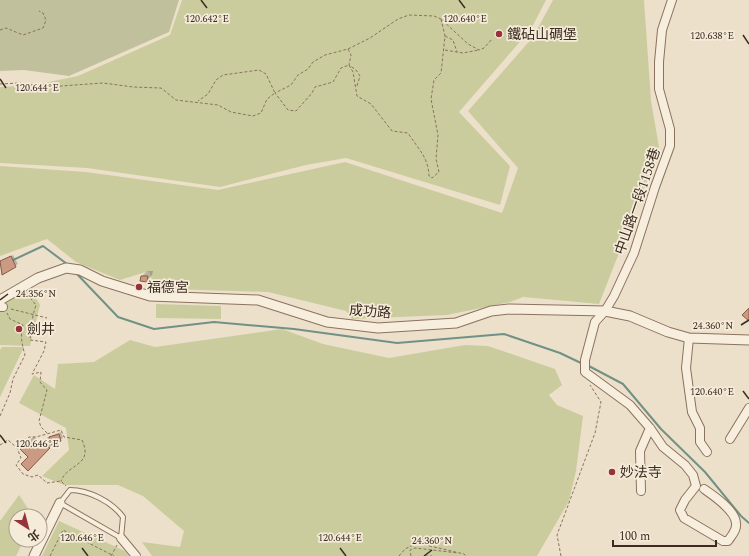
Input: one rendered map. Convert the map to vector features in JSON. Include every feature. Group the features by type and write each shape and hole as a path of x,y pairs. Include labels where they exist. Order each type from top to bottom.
{"street":[{"name":"中山路一段1158巷","path":"585,367 595,322 605,311 614,296 634,253 670,146 670,130 659,89 659,62 662,30 672,0"},
{"name":"成功路","path":"3,307 21,288 38,278 71,268 102,281 150,296 258,300 328,322 378,328 456,323 491,311 509,309 605,311 630,316 668,332 689,338 749,340"},
{"path":"689,338 686,368 692,412 700,428 700,442 707,452"},
{"path":"585,367 630,405 650,428 663,447 686,465 693,475 696,486 684,500 680,510 684,518 723,541 728,540 736,528 736,522 725,505 704,489"},
{"path":"730,439 749,408"},
{"path":"640,491 640,451 650,428"},
{"path":"34,556 60,503"},
{"path":"121,538 136,556"}],"lane":[{"path":"77,490 88,493 112,505 123,517 121,538 60,503 68,492 77,490"}],"path":[{"path":"0,30 6,28 23,35 43,28 46,20 43,13 39,12"},
{"path":"0,84 19,83 47,87 103,83 132,87 161,88 176,100 198,101 218,105 231,112 253,116 261,114 267,99 291,85 298,75 308,69 313,62 325,55 348,49 358,42 370,38 398,19 410,15 434,16 441,19 468,44 479,50"},
{"path":"349,66 354,72 357,96 371,104 392,131 408,133 416,146 422,150 428,165 429,176 432,178 439,172 436,159 438,135 431,99 434,80 441,73 444,49 445,36 441,19"},
{"path":"445,36 453,40 457,53"},
{"path":"444,49 457,53 479,50 484,48 492,39"},
{"path":"348,49 351,55 349,66"},
{"path":"198,101 208,94 216,80 224,75 259,70 266,74 275,93 288,110 296,110 312,93 315,87 333,82 341,68 349,66 356,70 360,76 356,87"},
{"path":"21,288 36,305 33,315 30,340 46,342 44,351 32,374 41,372 40,382 47,390 39,421 41,427 48,434"},
{"path":"3,307 46,318"},
{"path":"0,416 10,393 13,378 25,355 22,345 22,325 10,319 3,307"},
{"path":"561,556 557,535 595,433 601,402 587,381 585,367"},
{"path":"16,448 29,437 61,430 64,437 82,440 87,450 85,458 75,468 64,474 61,481"},
{"path":"0,446 8,440 16,448 21,458 16,465 23,474 32,477 38,475 47,483 61,481 66,485 68,492"},
{"path":"50,556 63,530 114,556"},
{"path":"111,555 121,538"},
{"path":"399,556 405,548 416,542 464,554 466,556"},
{"path":"411,556 410,550 415,548 464,554"},
{"path":"425,556 432,556"}],"green space":[{"path":"0,0 179,0 169,32 69,76 24,70 0,71"},
{"path":"182,0 546,0 531,29 459,112 510,166 500,205 346,158 306,165 220,187 87,168 0,163 0,87 34,85 78,76 170,35"},
{"path":"553,0 644,0 651,101 659,147 650,174 599,304 523,297 510,302 447,315 352,319 346,311 268,292 171,289 153,283 149,271 120,280 76,262 47,239 0,256 0,166 86,172 218,190 345,162 502,213 518,168 468,111 533,37"},
{"name":"劍井","path":"28,288 40,305 30,346 0,345 0,302"},
{"path":"156,304 221,306 221,319 156,318"},
{"path":"282,329 323,344 389,358 465,345 488,346 555,369 562,385 549,395 557,405 583,416 576,471 569,501 537,556 152,556 142,542 180,547 184,531 143,496 118,485 64,485 42,476 69,450 66,428 19,403 34,375 55,389 58,364 94,362 130,340 155,347"},
{"path":"2,347 24,347 0,397 0,350"},
{"path":"19,495 28,508 10,508"},
{"path":"8,510 8,548 20,548 16,556 0,556 0,521"},
{"path":"59,521 125,551 129,556 42,556 46,548 48,548 48,544"}],"building":[{"path":"11,256 16,267 2,275 0,261"},
{"path":"141,276 148,276 147,282 140,281"},
{"path":"749,308 749,321 742,315"},
{"path":"59,434 61,441 52,445 49,437"},
{"path":"28,441 36,448 42,442 50,448 28,471 21,464 28,457 20,449"}],"waterway":[{"path":"11,261 43,246 67,264"},
{"path":"76,273 118,317 154,329 214,322 294,329 397,343 504,334 560,353 583,364"},
{"path":"587,365 623,384 661,429 705,472 741,516 749,523"}],"place":[{"name":"鐵砧山碉堡","path":"499,34"},
{"name":"福德宮","path":"139,287"},
{"name":"劍井","path":"19,329"},
{"name":"妙法寺","path":"612,472"}]}
